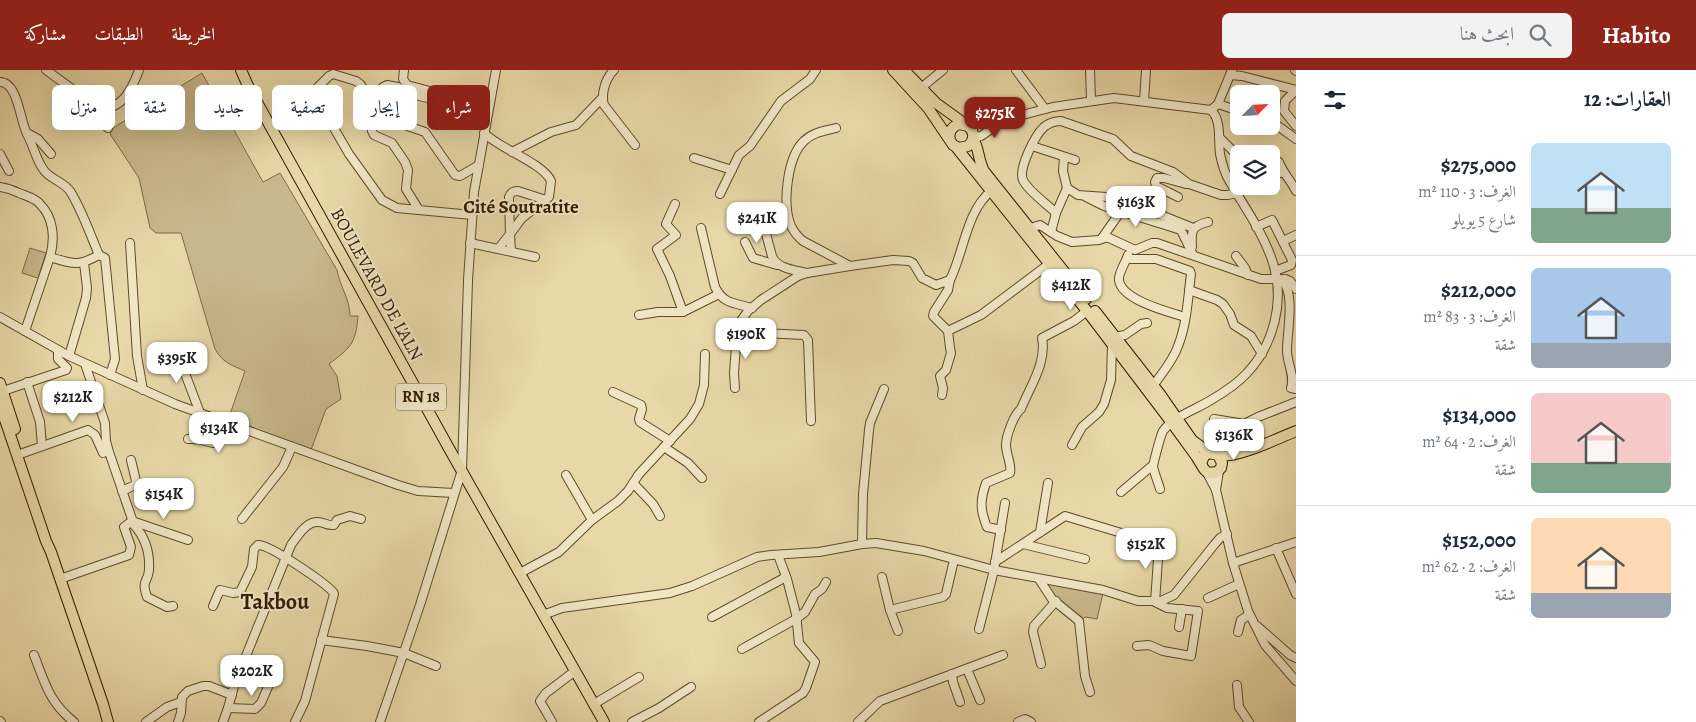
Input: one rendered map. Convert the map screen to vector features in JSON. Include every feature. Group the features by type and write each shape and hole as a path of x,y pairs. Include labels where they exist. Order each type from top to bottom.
{"main road":[{"name":"BOULEVARD DE L'ALN","path":"242,70 253,95 604,722"},
{"path":"893,70 928,108 953,144 1087,312 1153,386 1204,468 1211,474 1238,459 1296,438"},
{"path":"904,70 936,103 972,130 973,139 976,143 984,171 1030,228 1174,421 1192,440 1221,460 1220,469"},
{"path":"953,144 950,132 959,124 965,124"},
{"path":"953,144 962,148 968,146 973,139"},
{"path":"1,387 51,542 51,552"},
{"path":"0,405 108,722"},
{"path":"1204,468 1203,458 1214,454 1223,457 1238,454 1296,431"}],"street":[{"path":"46,70 67,85"},
{"path":"404,70 403,79 407,85 427,90"},
{"path":"490,101 496,70"},
{"path":"512,152 551,132 576,125 602,98 608,76 614,70"},
{"path":"720,194 740,155 750,146 781,101 810,78 816,70"},
{"path":"921,88 943,70"},
{"path":"1016,70 1044,109"},
{"path":"1090,70 1091,100"},
{"path":"1144,101 1146,70"},
{"path":"115,106 124,98 136,72"},
{"path":"965,124 1007,118 1091,100 1114,98 1211,110 1218,104 1231,72 1296,90"},
{"path":"419,210 406,189 408,170 405,162 392,143 374,135 372,130 371,103 367,93 356,81 336,74 329,76 313,92 349,154 382,200 397,208 472,215"},
{"path":"0,82 6,84 14,92 26,133 31,140 43,170 60,181 71,192 99,255 105,258 115,359 110,375"},
{"path":"427,98 412,95 398,87 387,85 379,91 378,101 393,121 425,132 455,175 460,176 478,165"},
{"path":"1296,90 1285,100 1284,111 1296,126"},
{"path":"602,98 605,109 635,145"},
{"path":"1218,104 1230,108"},
{"path":"1211,110 1216,118 1222,164 1230,181"},
{"path":"973,139 1007,118"},
{"path":"1056,213 1028,188 1023,181 1023,167 1032,146 1043,128 1054,122 1062,121 1113,139 1125,153 1173,172 1189,184"},
{"path":"1280,127 1296,139"},
{"path":"836,128 813,134 803,142 797,152 790,170 786,196 787,211 790,224 802,241 850,266"},
{"path":"380,722 462,470 470,243 478,165 485,130"},
{"path":"26,133 38,139 51,154"},
{"path":"484,134 544,171 549,175 552,187 549,197 522,218 498,248"},
{"path":"1219,138 1230,148"},
{"path":"1032,146 1076,160"},
{"path":"0,154 9,171"},
{"path":"1051,232 1056,213 1067,188 1063,171 1064,157"},
{"path":"694,158 732,170"},
{"path":"1280,165 1296,191"},
{"path":"1178,197 1156,186 1157,178 1164,178 1221,194 1230,194"},
{"path":"0,187 32,198 40,203 45,210 53,233 50,257 25,331"},
{"path":"1067,188 1078,195 1106,197 1146,209 1193,228 1208,222"},
{"path":"511,251 509,197 511,194 518,191 546,200"},
{"path":"942,395 940,376 946,370 951,353 948,331 933,316 948,290 973,219 981,202 991,191"},
{"path":"1121,492 1153,466 1164,430 1174,421 1226,391 1246,375 1266,346 1275,318 1278,300 1277,276 1266,244 1237,195"},
{"path":"1084,196 1104,206 1181,230 1193,255"},
{"path":"675,204 666,224 676,235 657,249 670,276 683,312"},
{"path":"780,266 774,261 761,221 764,217 787,211"},
{"path":"1102,238 1122,211"},
{"path":"1030,228 1040,225 1072,242 1107,238 1130,248 1139,249 1157,242 1260,279 1277,276 1292,263 1283,241 1272,220 1256,227"},
{"path":"701,228 713,280 719,294 728,301 752,308"},
{"path":"1193,228 1191,232 1193,255"},
{"path":"1283,241 1296,235"},
{"path":"746,242 753,258 807,273"},
{"path":"130,243 137,356 143,390"},
{"path":"470,243 535,257"},
{"path":"1130,248 1119,278 1121,285 1140,302 1185,317"},
{"path":"50,257 78,264 99,255"},
{"path":"1236,256 1248,275"},
{"path":"1127,259 1156,259 1190,271 1191,274 1185,317 1178,347 1171,362 1153,386"},
{"path":"734,388 738,332 735,329 752,308 786,284 807,273 893,260 909,261 922,278 936,285 950,280"},
{"path":"69,356 88,288 84,263"},
{"path":"948,331 981,315 1049,264"},
{"path":"1277,276 1290,281 1296,288"},
{"path":"1277,276 1288,286 1290,295 1287,350 1294,374 1294,388"},
{"path":"1189,290 1217,300 1222,304 1230,314 1234,325 1251,336 1262,354"},
{"path":"639,315 658,312 683,312 719,294"},
{"path":"1001,530 987,527 980,505 986,483 1010,474 1011,467 1006,444 1015,413 1021,409 1040,365 1043,356 1042,338 1087,312"},
{"path":"0,317 85,364 200,413 418,491 454,493"},
{"path":"1072,445 1082,427 1099,412 1104,404 1111,380 1114,341 1141,324 1147,323"},
{"path":"738,332 804,335 809,359 811,421"},
{"path":"175,347 200,413"},
{"path":"1,387 27,382 66,370 65,365 58,359 58,350"},
{"path":"520,573 559,552 592,520 618,501 696,412 704,385 705,354"},
{"path":"85,364 104,423 106,441 132,521 141,533 146,546 149,573 144,581 144,588 147,597 167,607 173,606"},
{"path":"27,382 40,422 42,446"},
{"path":"862,544 863,494 870,423 884,390"},
{"path":"613,392 641,405 640,422 667,444 702,478"},
{"path":"1214,419 1244,424 1296,402"},
{"path":"188,439 198,438 214,444 220,441 231,425"},
{"path":"23,453 88,430 95,435 102,453"},
{"path":"242,519 283,467 292,447"},
{"path":"122,491 135,485 136,481 131,460"},
{"path":"1153,466 1160,489"},
{"path":"1204,468 1216,490 1233,563 1249,614 1265,645 1296,681"},
{"path":"1216,490 1220,469"},
{"path":"566,475 592,520"},
{"path":"633,483 653,504 660,516"},
{"path":"1040,532 1048,483"},
{"path":"979,629 994,566 1005,503"},
{"path":"223,722 235,683 291,545 299,534 313,522 319,521 326,525 334,525 337,520 350,516 361,520"},
{"path":"994,566 1065,516 1128,535"},
{"path":"132,521 188,540"},
{"path":"60,579 129,555 131,547 124,527 132,521"},
{"path":"543,614 562,608 670,593 692,586 757,557 819,552 876,543 924,551 954,560 994,566 1039,579 1103,590 1138,601 1155,602 1169,599 1174,595 1220,538 1227,534"},
{"path":"1233,563 1296,542"},
{"path":"1023,544 1085,559"},
{"path":"213,606 218,591 240,592 252,567 254,549 256,546 262,545 306,571 333,592 305,701 295,722"},
{"path":"1155,602 1158,559 1164,545"},
{"path":"1276,548 1296,594"},
{"path":"759,722 803,693 815,662 799,643 796,619 786,577 778,555"},
{"path":"890,610 943,597 946,594 954,560"},
{"path":"712,617 786,577"},
{"path":"882,577 890,610 898,631"},
{"path":"1039,579 1052,599 1080,621 1085,676 1090,692"},
{"path":"742,649 806,612 815,594 822,589 826,582"},
{"path":"1208,598 1239,584"},
{"path":"1041,664 1033,632 1034,626 1056,602"},
{"path":"1137,646 1149,645 1163,651 1191,656 1198,611 1167,608 1155,602"},
{"path":"1179,627 1182,609"},
{"path":"1238,632 1241,620 1249,614"},
{"path":"1254,623 1290,656 1296,658"},
{"path":"321,640 404,652 436,666"},
{"path":"34,655 52,699 74,722"},
{"path":"858,722 880,701 1003,655"},
{"path":"967,668 980,700"},
{"path":"552,722 540,700 546,693 575,671"},
{"path":"952,674 960,702"},
{"path":"594,704 639,677"},
{"path":"228,708 255,709 262,703 271,680"},
{"path":"1237,685 1240,707 1249,722"},
{"path":"178,722 181,713 182,696 188,691 209,686 232,695"},
{"path":"632,722 659,708 691,687"},
{"path":"146,722 167,707 181,702"},
{"path":"1018,722 1025,719 1031,722"}],"shaded area":[{"path":"202,73 209,85 195,85 195,130 234,130 263,182 280,173 337,270 350,310 350,316 358,316 356,333 351,344 329,364 337,376 341,399 326,409 311,450 228,420 245,371 224,360 215,349 181,233 156,233 150,228 139,178 110,134 112,130 115,130 115,127 125,121 125,130 185,130 185,85 183,85"},
{"path":"30,248 46,253 38,278 22,273"},
{"path":"1047,583 1103,593 1097,619 1085,617 1083,619 1054,597 1046,586"}],"district":[{"name":"Cité Soutratite","path":"521,207"},
{"name":"Takbou","path":"275,602"}]}
